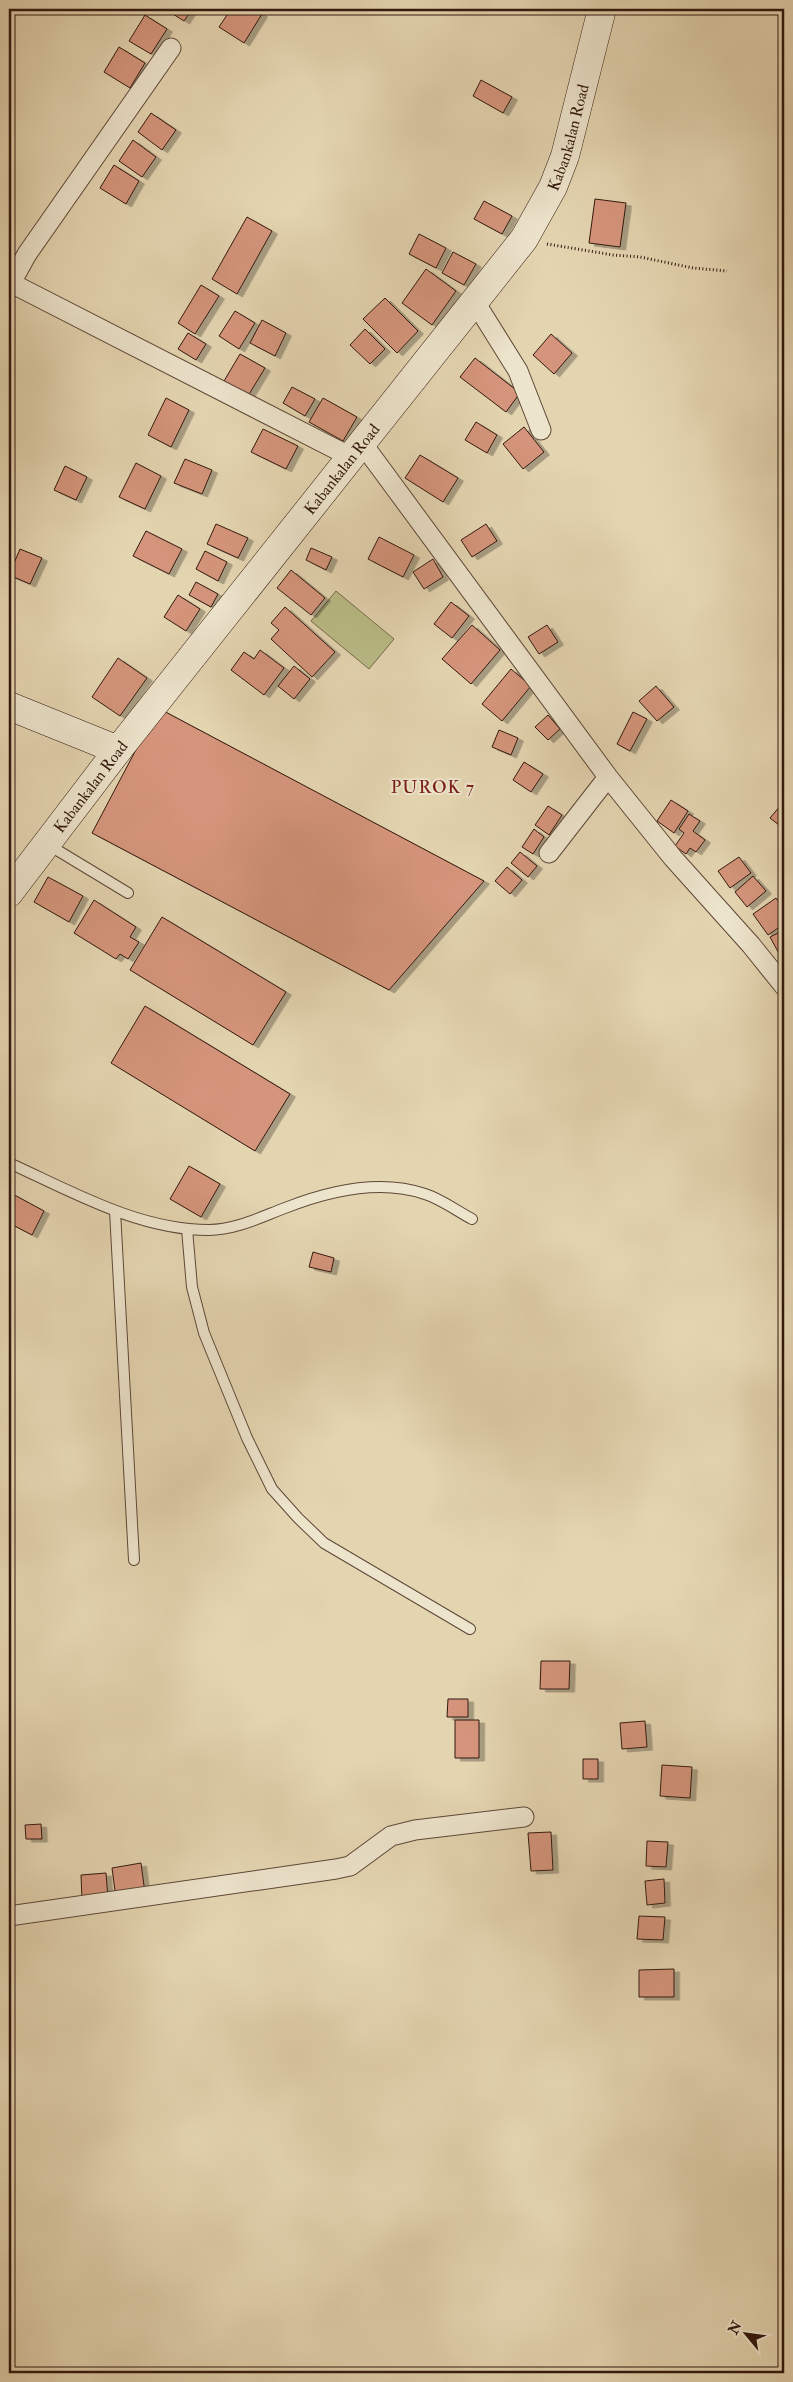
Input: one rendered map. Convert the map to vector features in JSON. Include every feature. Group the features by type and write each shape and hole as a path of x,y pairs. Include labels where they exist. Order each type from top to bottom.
{"street":[{"name":"Kabankalan Road","path":"9,893 118,750 524,239 553,187 565,156 602,9"},
{"path":"171,48 27,254 11,283 356,450 608,777 674,858 752,945 784,986"},
{"path":"475,302 518,372 541,430"},
{"path":"9,706 118,750"},
{"path":"549,853 608,777"},
{"path":"9,1916 336,1869 350,1866 391,1836 415,1830 524,1817"}],"lane":[{"path":"46,844 128,893"},
{"path":"9,1164 115,1211 187,1229 212,1230 243,1224 296,1203 355,1189 394,1186 427,1194 472,1219"},
{"path":"115,1211 134,1560"},
{"path":"187,1229 192,1287 204,1333 247,1438 272,1489 324,1543 470,1629"}],"path":[{"path":"524,239 577,250 640,257 693,268 727,271"}],"green space":[{"path":"336,591 394,639 369,669 311,621"}],"building":[{"path":"165,9 192,9 184,21"},
{"path":"231,9 255,9 262,14 244,43 219,27"},
{"path":"145,15 167,29 151,54 129,41"},
{"path":"119,47 145,63 130,88 104,72"},
{"path":"481,80 512,97 503,113 473,96"},
{"path":"151,113 176,130 162,150 138,132"},
{"path":"133,140 156,157 142,177 119,161"},
{"path":"114,165 139,181 126,204 100,188"},
{"path":"595,199 626,203 620,247 589,243"},
{"path":"484,201 512,216 502,234 474,219"},
{"path":"247,217 272,231 237,294 212,279"},
{"path":"419,234 446,248 436,268 409,254"},
{"path":"453,252 476,264 464,285 442,273"},
{"path":"426,269 456,291 432,325 402,303"},
{"path":"201,285 219,296 195,334 178,323"},
{"path":"385,298 418,331 397,353 363,319"},
{"path":"235,311 255,323 239,349 219,336"},
{"path":"262,320 286,333 275,356 250,343"},
{"path":"365,329 385,349 370,364 350,345"},
{"path":"188,333 206,344 196,360 178,349"},
{"path":"551,334 572,353 554,374 533,355"},
{"path":"240,354 265,368 248,396 224,381"},
{"path":"475,358 520,393 506,412 460,377"},
{"path":"292,387 315,399 305,416 283,403"},
{"path":"166,398 189,410 171,447 148,435"},
{"path":"323,398 357,417 343,441 309,422"},
{"path":"476,422 497,435 487,453 465,440"},
{"path":"524,427 544,452 523,469 503,444"},
{"path":"263,429 298,446 286,469 251,452"},
{"path":"420,455 458,478 443,502 405,478"},
{"path":"185,459 212,470 202,494 174,483"},
{"path":"136,463 161,476 145,509 119,497"},
{"path":"65,466 87,477 76,500 54,490"},
{"path":"216,524 248,538 238,558 207,544"},
{"path":"486,524 497,541 472,557 461,540"},
{"path":"146,531 182,549 169,574 133,556"},
{"path":"379,537 414,555 403,577 368,559"},
{"path":"311,548 332,557 326,570 306,560"},
{"path":"20,549 42,558 30,584 9,575"},
{"path":"205,551 227,562 218,581 196,569"},
{"path":"433,559 443,577 424,589 413,572"},
{"path":"291,570 325,598 311,615 277,588"},
{"path":"196,582 218,594 211,607 189,595"},
{"path":"178,595 200,609 186,631 164,617"},
{"path":"451,602 469,616 452,638 434,624"},
{"path":"285,607 335,652 312,677 271,639 279,630 271,623"},
{"path":"472,625 500,650 471,684 442,659"},
{"path":"547,625 558,642 539,654 528,637"},
{"path":"260,650 284,668 264,695 231,670 244,652 254,659"},
{"path":"118,658 147,678 120,716 92,697"},
{"path":"294,666 310,679 294,699 278,686"},
{"path":"511,669 531,686 502,721 482,704"},
{"path":"656,686 674,707 657,721 639,701"},
{"path":"158,708 484,881 389,990 92,833"},
{"path":"633,712 647,719 630,751 617,744"},
{"path":"548,715 560,729 548,740 535,727"},
{"path":"499,730 518,738 511,755 492,747"},
{"path":"524,762 543,774 531,792 513,780"},
{"path":"671,800 688,811 674,833 657,821"},
{"path":"781,805 784,808 784,829 770,818"},
{"path":"548,806 562,815 549,835 535,825"},
{"path":"689,814 700,821 693,831 705,840 696,852 690,848 686,854 675,846 684,833 679,829"},
{"path":"534,829 544,837 533,854 522,847"},
{"path":"520,852 537,866 528,877 511,863"},
{"path":"739,857 751,873 730,888 718,871"},
{"path":"507,867 522,880 510,894 495,881"},
{"path":"753,876 766,891 747,907 735,892"},
{"path":"48,877 83,896 69,922 34,902"},
{"path":"776,898 784,909 784,924 768,935 753,914"},
{"path":"94,900 136,927 130,937 139,942 128,959 120,954 116,959 74,933"},
{"path":"162,917 286,992 253,1045 130,970"},
{"path":"784,930 784,958 782,959 770,937"},
{"path":"145,1006 290,1094 255,1151 111,1063"},
{"path":"189,1166 220,1184 201,1217 170,1199"},
{"path":"9,1192 44,1211 32,1235 9,1223"},
{"path":"313,1252 334,1258 331,1272 309,1267"},
{"path":"541,1661 570,1661 569,1689 540,1689"},
{"path":"448,1699 468,1699 468,1717 447,1717"},
{"path":"455,1720 479,1720 479,1758 455,1758"},
{"path":"645,1721 647,1747 622,1749 620,1723"},
{"path":"583,1759 598,1759 598,1779 583,1779"},
{"path":"662,1765 692,1767 690,1798 660,1796"},
{"path":"41,1824 42,1839 26,1839 25,1825"},
{"path":"551,1832 553,1870 531,1871 528,1833"},
{"path":"647,1841 668,1842 666,1867 646,1866"},
{"path":"141,1863 145,1893 116,1898 112,1868"},
{"path":"106,1873 108,1898 82,1900 81,1875"},
{"path":"664,1879 665,1903 647,1905 645,1881"},
{"path":"639,1916 665,1917 663,1940 637,1939"},
{"path":"674,1969 674,1997 639,1997 639,1970"}],"district":[{"name":"PUROK 7","path":"433,787"}]}
